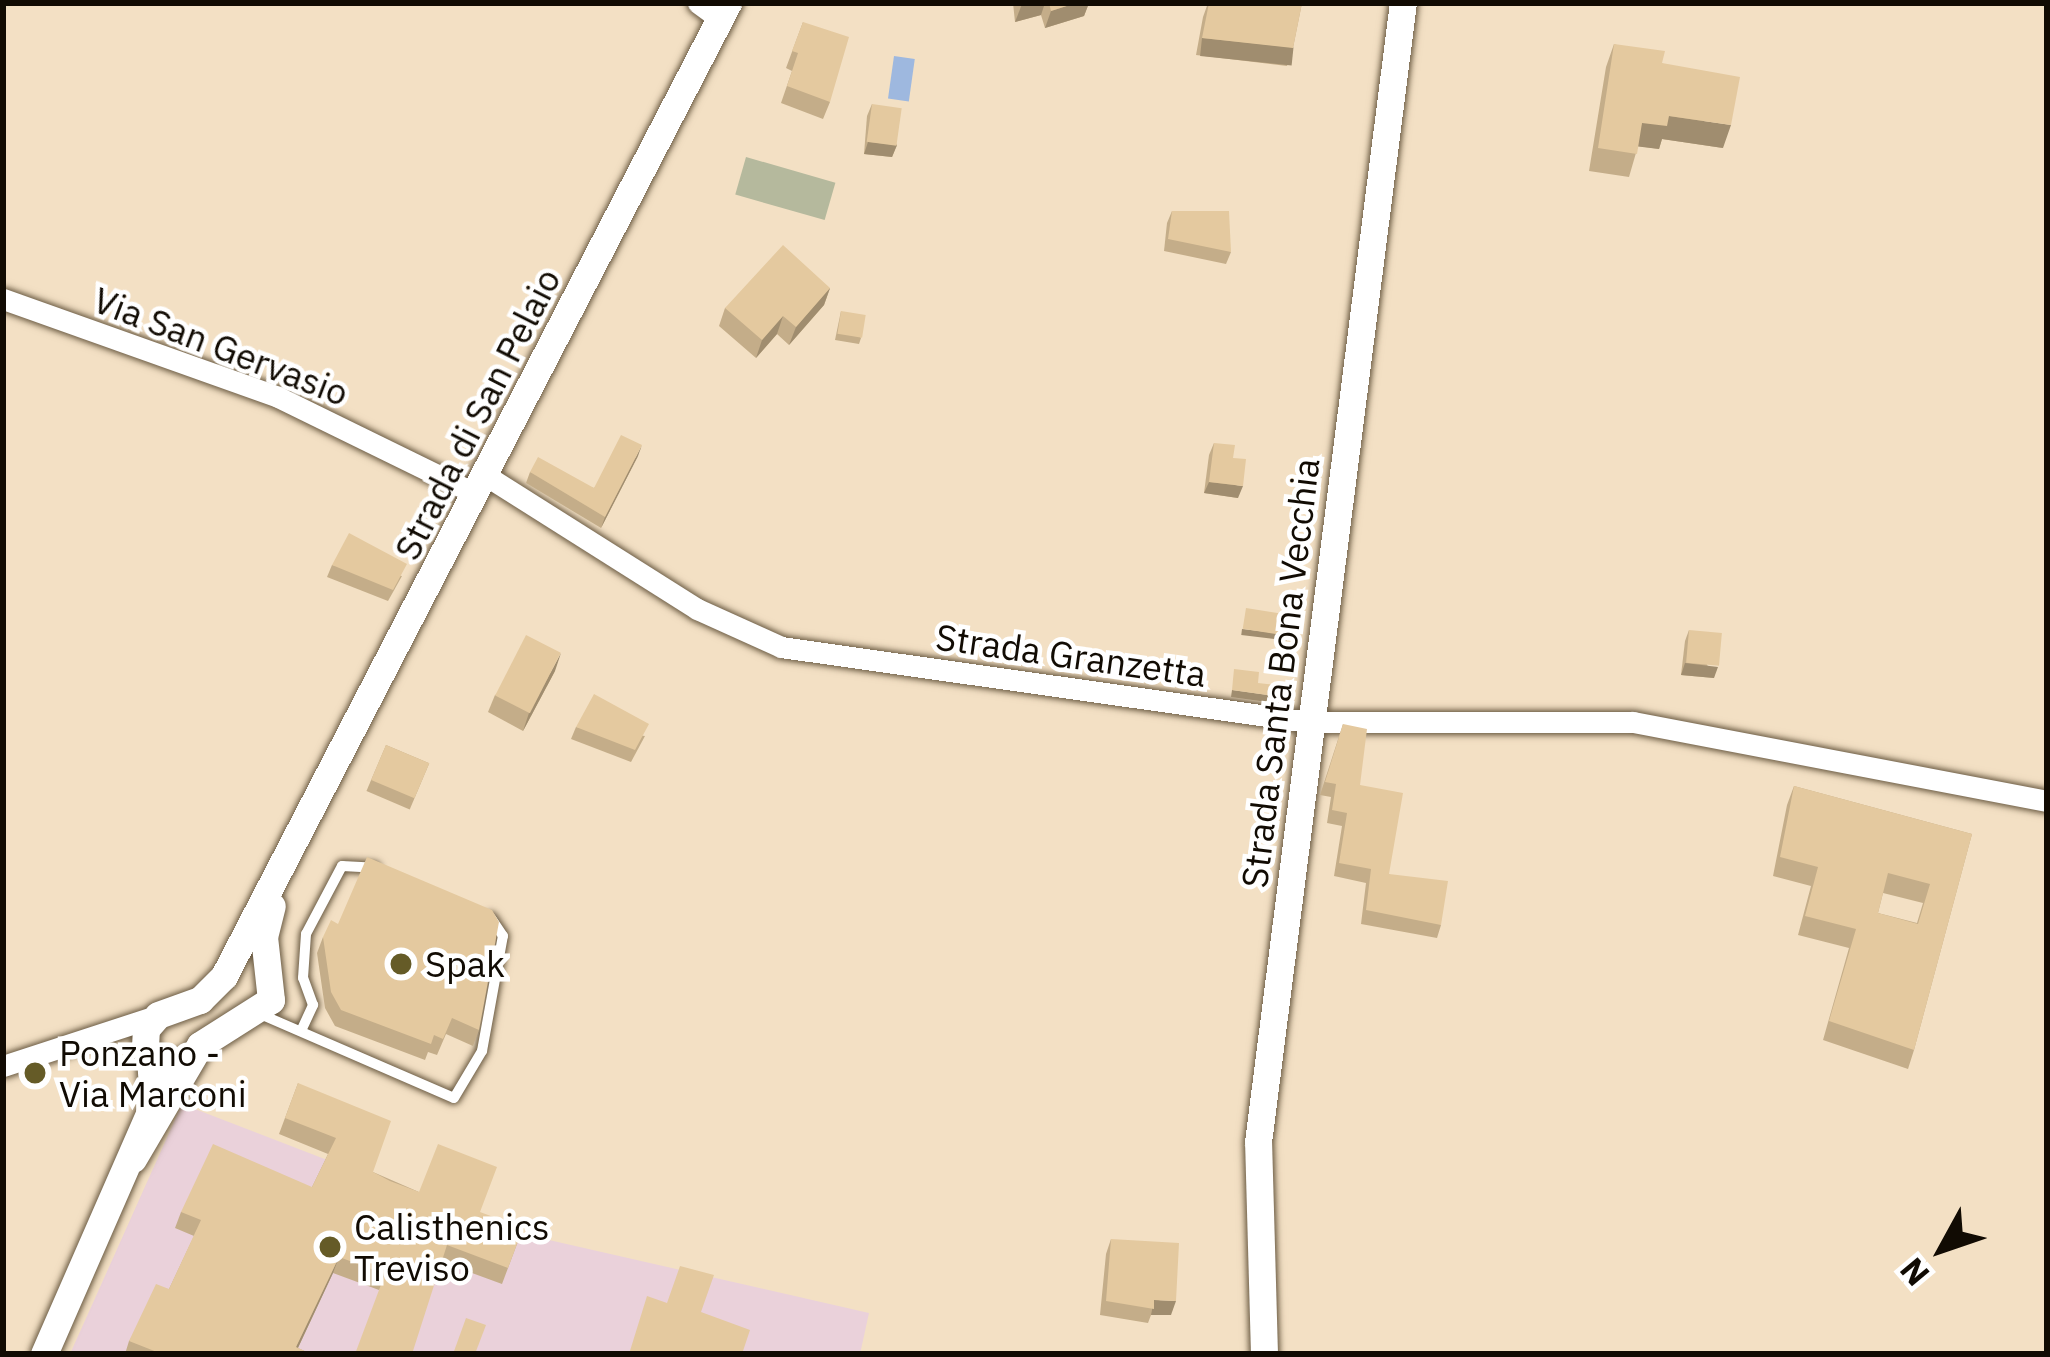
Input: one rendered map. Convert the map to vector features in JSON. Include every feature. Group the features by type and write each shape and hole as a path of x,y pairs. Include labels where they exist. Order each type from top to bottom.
{"main road":[{"name":"Strada Santa Bona Vecchia","path":"1264,1354 1258,1142 1402,3"},
{"name":"Strada di San Pelaio","path":"256,958 289,857 481,485 715,9"},
{"path":"124,1044 158,1015 195,1004 224,976 256,958 272,991 260,1014 214,1033 192,1056 133,1159"},
{"path":"124,1044 171,1066 192,1056"},
{"path":"44,1354 133,1159 153,1104 124,1044"}],"street":[{"name":"Via San Gervasio","path":"3,299 278,397 481,485"},
{"name":"Strada Granzetta","path":"481,485 697,609 781,647 1309,722 1633,722 2047,801"},
{"path":"3,1066 124,1044"}],"lane":[{"path":"301,1031 313,1005 303,978 306,934 342,866 365,863 387,873"},
{"path":"260,1014 454,1098 482,1051 503,936 493,919 472,910"}],"shaded area":[{"path":"182,1104 514,1232 869,1313 860,1354 70,1354"}],"green space":[{"path":"746,157 835,183 825,220 735,194"}],"water":[{"path":"894,56 915,59 909,102 888,99"}],"building":[{"path":"1049,3 1076,3 1051,11"},
{"path":"1209,3 1302,3 1293,48 1202,38"},
{"path":"803,22 849,37 830,102 787,86 798,53 792,51"},
{"path":"1614,44 1665,51 1662,63 1740,77 1731,125 1669,116 1667,126 1642,123 1637,154 1598,148"},
{"path":"872,104 902,108 896,146 867,142"},
{"path":"1172,211 1229,211 1231,252 1168,239"},
{"path":"783,245 830,288 796,327 783,316 762,340 725,308"},
{"path":"841,311 866,315 862,338 837,334"},
{"path":"621,435 642,445 605,517 530,472 538,457 594,488"},
{"path":"1214,443 1235,445 1233,458 1246,459 1243,486 1209,482"},
{"path":"349,533 407,564 393,590 332,565"},
{"path":"1246,608 1291,615 1288,636 1243,629"},
{"path":"1689,630 1722,633 1719,666 1686,663"},
{"path":"526,635 561,653 530,713 495,696"},
{"path":"1234,669 1259,672 1258,683 1276,685 1274,696 1232,690"},
{"path":"594,694 649,724 635,750 576,727"},
{"path":"1343,724 1367,729 1360,785 1403,793 1389,874 1448,881 1441,925 1366,910 1371,869 1339,863 1347,813 1332,810 1336,784 1325,782"},
{"path":"386,745 429,763 414,798 371,780"},
{"path":"1794,786 1972,834 1914,1050 1829,1021 1856,929 1805,916 1818,867 1780,857","holes":["1888,873 1930,884 1918,924 1878,913"]},
{"path":"367,857 492,910 499,922 479,1030 452,1018 443,1039 434,1035 431,1044 341,1010 331,992 323,937 331,920 338,924"},
{"path":"298,1083 391,1121 373,1172 390,1181 419,1192 438,1144 497,1167 480,1212 523,1228 508,1268 447,1245 412,1354 355,1354 385,1274 339,1257 296,1347 311,1354 162,1354 129,1341 156,1284 169,1289 201,1220 181,1212 213,1144 312,1187 336,1138 285,1118"},
{"path":"1111,1239 1179,1243 1176,1301 1154,1300 1154,1309 1106,1301"},
{"path":"680,1266 714,1275 701,1312 750,1330 742,1354 629,1354 647,1296 667,1303"},
{"path":"466,1318 486,1325 475,1354 453,1354"}],"place":[{"name":"Spak","path":"401,964"},
{"name":"Ponzano - Via Marconi","path":"35,1073"},
{"name":"Calisthenics Treviso","path":"330,1247"}]}
